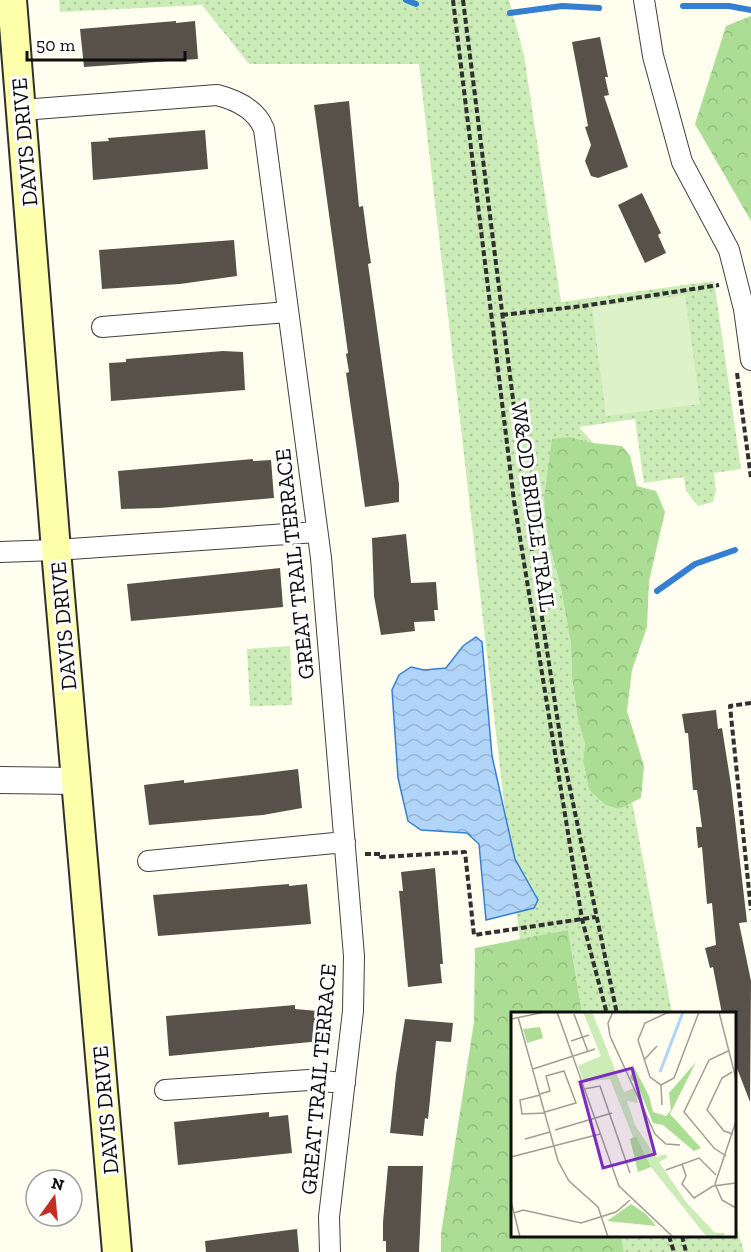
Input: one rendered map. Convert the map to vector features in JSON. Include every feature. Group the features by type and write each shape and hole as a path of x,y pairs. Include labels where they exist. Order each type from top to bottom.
{"main road":[{"name":"DAVIS DRIVE","path":"12,0 56,550 117,1252"}],"street":[{"path":"644,0 653,56 682,162 729,250 744,309 743,362"},
{"name":"GREAT TRAIL TERRACE","path":"22,110 218,95 240,102 260,119 264,129 317,532 354,956 353,1011 329,1217 330,1252"},
{"path":"102,327 288,312"},
{"path":"0,552 317,532"},
{"path":"0,780 77,781"},
{"path":"148,861 346,848"},
{"path":"165,1090 309,1080 345,1083"}],"path":[{"name":"W&OD BRIDLE TRAIL","path":"453,0 514,501 582,919 606,1012"},
{"path":"463,0 533,559 561,743 616,1012"},
{"path":"718,277 723,296"},
{"path":"502,315 583,306 720,284"},
{"path":"743,362 751,478"},
{"path":"751,703 730,706 751,910"},
{"path":"346,848 381,854 381,857 465,852 474,934 596,917"},
{"path":"669,1237 674,1252"},
{"path":"681,1237 686,1252"}],"green space":[{"path":"59,0 509,0 524,55 561,302 714,281 741,469 714,473 716,491 713,502 698,506 686,491 684,477 644,483 635,419 579,427 593,443 570,437 548,540 561,588 571,644 572,677 578,720 585,744 583,761 589,790 605,805 619,809 632,802 672,1012 582,1012 568,930 520,941 419,64 249,64 202,5 60,12"},
{"path":"751,16 751,221 695,124 726,26"},
{"path":"685,295 700,404 606,416 592,307"},
{"path":"570,437 593,443 622,446 630,456 637,486 656,491 665,512 649,581 647,627 632,670 627,711 644,766 641,798 619,809 605,805 589,790 583,761 585,744 578,720 572,677 571,644 561,588 548,540 544,498 552,439"},
{"path":"290,646 292,705 250,706 247,649"},
{"path":"568,930 582,1012 511,1012 511,1237 621,1237 624,1252 441,1252 441,1234 474,1022 475,948"},
{"path":"736,1225 744,1252 624,1252 621,1237 736,1237"}],"water":[{"path":"476,637 482,642 492,756 515,859 538,900 534,908 486,920 479,844 467,833 421,830 408,821 398,778 392,690 399,675 411,667 424,670 446,668 463,646"}],"building":[{"path":"176,21 176,23 195,21 198,59 84,67 80,29"},
{"path":"600,37 608,77 605,77 609,95 604,96 628,167 598,178 591,176 585,161 591,145 585,127 588,126 572,42"},
{"path":"349,101 359,207 363,206 371,263 368,264 399,484 399,502 365,507 346,373 349,372 346,354 348,353 314,105"},
{"path":"205,130 208,169 93,180 91,142 109,141 108,138"},
{"path":"642,193 661,233 658,235 666,253 645,263 618,205"},
{"path":"234,240 237,276 180,284 102,289 99,250"},
{"path":"223,351 243,352 245,390 111,401 109,363 126,362 126,359"},
{"path":"253,459 253,461 271,460 274,498 121,509 118,471"},
{"path":"406,534 411,583 436,582 438,610 434,610 435,621 414,622 415,631 381,635 374,596 372,538"},
{"path":"280,568 283,607 131,621 127,584"},
{"path":"716,710 718,729 722,728 747,922 739,923 751,981 750,1102 736,1066 736,1012 722,1012 713,967 710,968 705,948 716,945 712,903 707,904 702,847 698,848 696,827 702,827 697,790 693,790 688,733 685,733 682,714"},
{"path":"298,769 302,808 263,815 149,825 144,785 184,780 184,783"},
{"path":"435,868 443,964 440,964 442,983 408,987 399,891 403,891 401,872"},
{"path":"289,884 289,886 307,884 311,924 158,936 153,895"},
{"path":"295,1005 295,1009 318,1011 321,1041 169,1056 166,1016"},
{"path":"405,1019 453,1023 451,1042 436,1041 428,1119 425,1118 423,1136 390,1133"},
{"path":"269,1112 269,1117 288,1115 292,1153 178,1165 174,1122"},
{"path":"388,1166 423,1166 419,1252 386,1252 386,1241 383,1241 383,1222"},
{"path":"297,1229 299,1252 206,1252 205,1241"}],"waterway":[{"path":"406,0 416,4"},
{"path":"510,13 562,6 599,8"},
{"path":"683,6 729,6 751,10"},
{"path":"657,591 695,564 735,550"}]}
